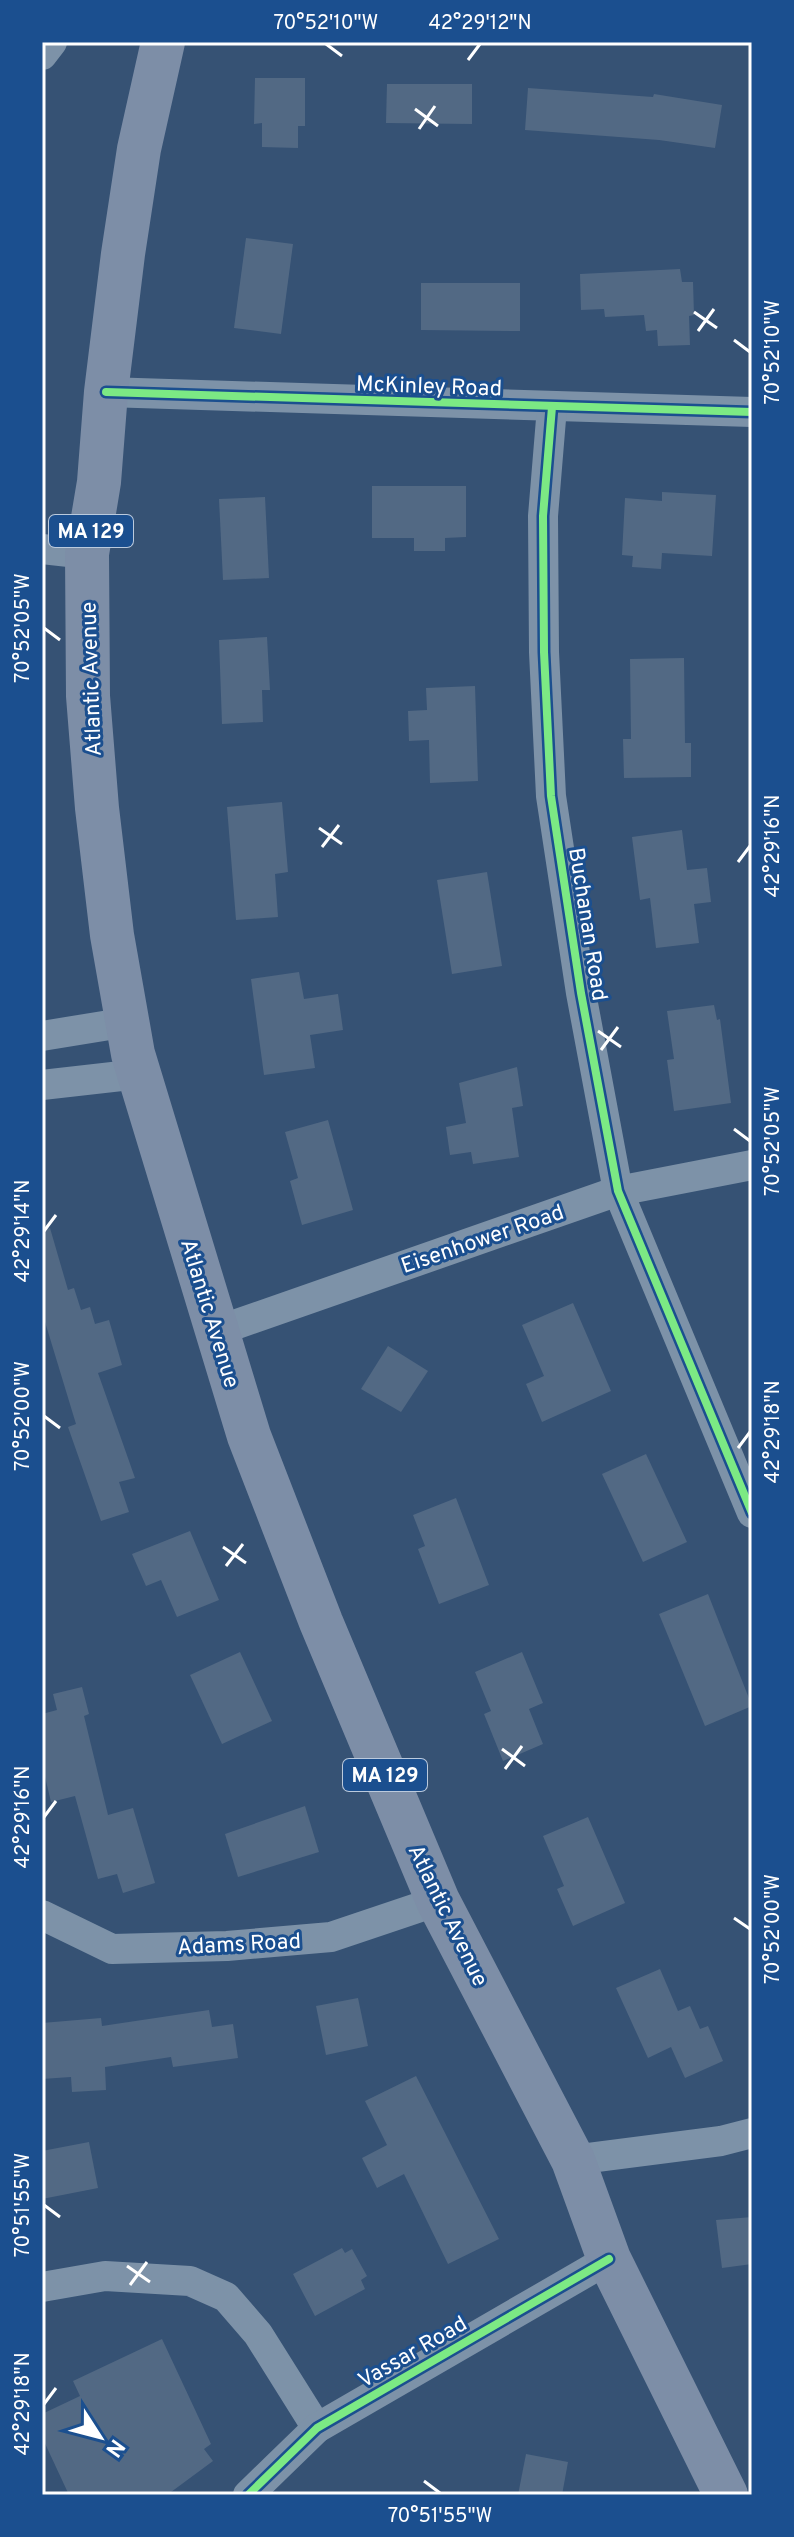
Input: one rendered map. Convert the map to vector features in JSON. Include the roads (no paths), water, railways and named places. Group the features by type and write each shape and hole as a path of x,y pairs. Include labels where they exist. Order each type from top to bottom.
{"main road":[{"name":"Atlantic Avenue","path":"163,42 139,149 123,254 106,392 99,482 87,554 88,696 97,808 112,935 139,1074 249,1436 315,1607 438,1901 573,2160 609,2259 726,2495"}],"street":[{"path":"42,55 52,42"},
{"name":"McKinley Road","path":"106,392 752,412"},
{"name":"Buchanan Road","path":"552,407 543,516 544,652 551,796 581,993 618,1191 752,1513"},
{"path":"42,549 87,554"},
{"path":"42,1036 128,1022"},
{"path":"42,1085 139,1074"},
{"name":"Eisenhower Road","path":"217,1331 618,1191 752,1165"},
{"name":"Adams Road","path":"42,1915 112,1949 227,1946 331,1937 438,1901"},
{"path":"573,2160 721,2141 752,2133"},
{"name":"Vassar Road","path":"248,2495 317,2428 609,2259"},
{"path":"42,2287 105,2276 190,2281 226,2297 258,2334 317,2428"}]}
